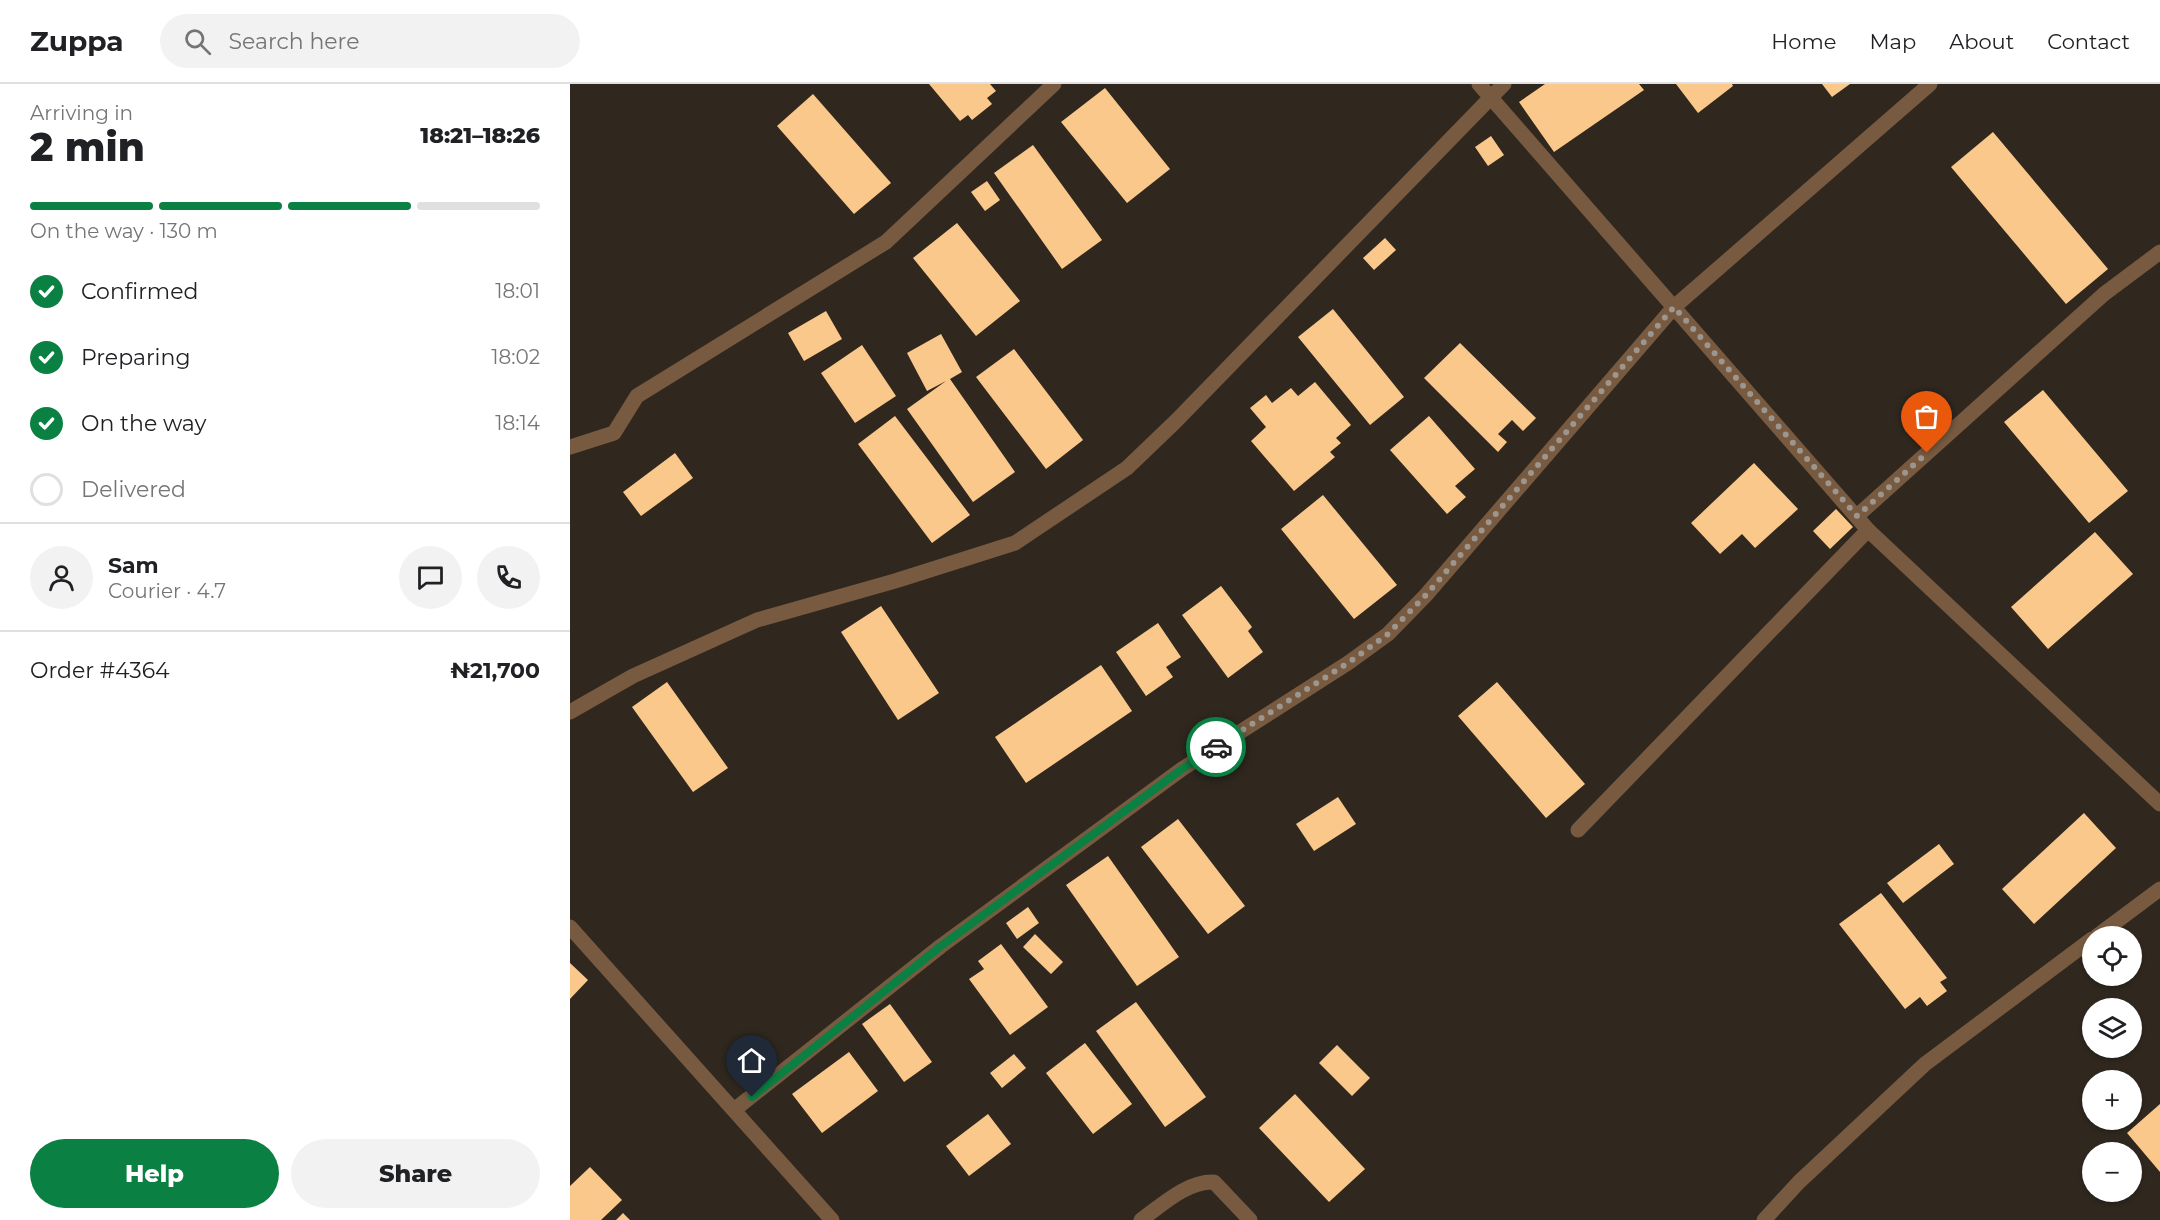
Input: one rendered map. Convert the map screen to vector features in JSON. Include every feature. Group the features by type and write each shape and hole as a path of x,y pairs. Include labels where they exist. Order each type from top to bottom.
{"street":[{"path":"570,447 614,433 637,396 886,242 1054,84"},
{"path":"1479,84 1868,530 2160,804"},
{"path":"570,712 633,676 757,620 895,581 1015,543 1025,537 1127,468 1176,421 1504,84"},
{"path":"734,1110 941,946 1182,769 1348,663 1388,634 1426,595 1674,307 1930,84"},
{"path":"1857,516 2104,294 2160,252"},
{"path":"1578,830 1868,530"},
{"path":"2110,926 2160,889"},
{"path":"570,927 832,1220"},
{"path":"1764,1220 1799,1182 1925,1064 2082,946"},
{"path":"1141,1220 1188,1187 1203,1182 1214,1182 1250,1220"}],"building":[{"path":"929,84 990,84 996,91 987,98 992,104 972,120 968,115 960,121"},
{"path":"1545,84 1639,84 1644,90 1554,152 1519,102"},
{"path":"1676,84 1732,84 1733,86 1698,113"},
{"path":"1822,84 1850,84 1832,97"},
{"path":"1105,88 1170,169 1127,203 1061,122"},
{"path":"813,94 891,183 854,214 777,126"},
{"path":"1993,132 2108,269 2066,304 1951,167"},
{"path":"1491,136 1504,155 1488,166 1475,147"},
{"path":"1033,145 1102,240 1062,269 994,173"},
{"path":"987,181 1000,200 985,211 971,192"},
{"path":"957,223 1020,301 976,336 913,258"},
{"path":"1385,238 1396,250 1374,270 1363,258"},
{"path":"1333,309 1404,397 1370,425 1298,337"},
{"path":"826,311 842,339 804,361 788,333"},
{"path":"941,334 962,372 950,379 1015,472 973,502 907,409 946,381 927,391 907,353"},
{"path":"1460,343 1536,418 1523,431 1512,420 1498,434 1507,442 1498,452 1424,378"},
{"path":"862,345 896,396 855,423 821,373"},
{"path":"1014,349 1083,440 1046,469 976,377"},
{"path":"1315,382 1351,425 1336,438 1341,443 1330,452 1335,457 1294,491 1251,441 1266,427 1250,408 1266,395 1272,403 1291,388 1298,396"},
{"path":"2043,390 2128,491 2089,523 2004,422"},
{"path":"895,416 970,515 932,543 858,444"},
{"path":"1429,416 1475,469 1455,486 1466,497 1447,514 1390,450"},
{"path":"675,453 693,478 641,516 623,492"},
{"path":"1754,463 1798,509 1755,548 1742,534 1720,554 1691,523"},
{"path":"1323,495 1397,585 1354,619 1281,529"},
{"path":"1836,509 1853,527 1830,549 1813,531"},
{"path":"2095,532 2133,574 2048,649 2011,607"},
{"path":"1221,586 1252,627 1248,631 1263,652 1228,678 1182,615"},
{"path":"881,606 939,693 898,720 841,632"},
{"path":"1158,623 1181,657 1166,667 1173,677 1146,696 1116,652"},
{"path":"1101,665 1132,711 1026,783 995,737"},
{"path":"667,682 728,768 693,792 632,707"},
{"path":"1497,682 1585,784 1546,818 1458,716"},
{"path":"1338,797 1356,824 1314,851 1296,824"},
{"path":"2084,813 2116,848 2034,924 2002,889"},
{"path":"1178,819 1245,906 1208,934 1141,847"},
{"path":"1939,844 1954,864 1903,903 1887,883"},
{"path":"1108,856 1179,957 1137,986 1066,885"},
{"path":"1881,893 1947,978 1940,982 1947,991 1927,1006 1920,997 1905,1009 1839,924"},
{"path":"1028,907 1039,923 1017,939 1006,923"},
{"path":"1035,934 1063,962 1051,974 1023,947"},
{"path":"1001,944 1048,1007 1010,1035 969,979 984,969 978,961"},
{"path":"570,963 588,980 570,999"},
{"path":"1136,1002 1206,1097 1165,1127 1096,1031"},
{"path":"890,1004 932,1062 904,1082 862,1024"},
{"path":"1085,1043 1132,1104 1093,1134 1046,1073"},
{"path":"1337,1045 1370,1078 1352,1096 1319,1063"},
{"path":"849,1052 878,1091 822,1133 792,1094"},
{"path":"1014,1054 1026,1068 1002,1088 990,1073"},
{"path":"1295,1094 1365,1169 1329,1202 1259,1128"},
{"path":"2160,1104 2160,1172 2142,1151 2142,1142 2135,1142 2127,1133 2130,1130 2142,1130 2142,1120"},
{"path":"988,1114 1011,1144 969,1176 946,1146"},
{"path":"590,1167 622,1200 601,1220 570,1220 570,1186"},
{"path":"623,1213 630,1220 616,1220"}],"way so far":[{"path":"1216,747 1348,663 1388,634 1426,595 1674,307 1857,516 1927,453"}],"route":[{"path":"752,1097 941,946 1182,769 1216,747"}]}
